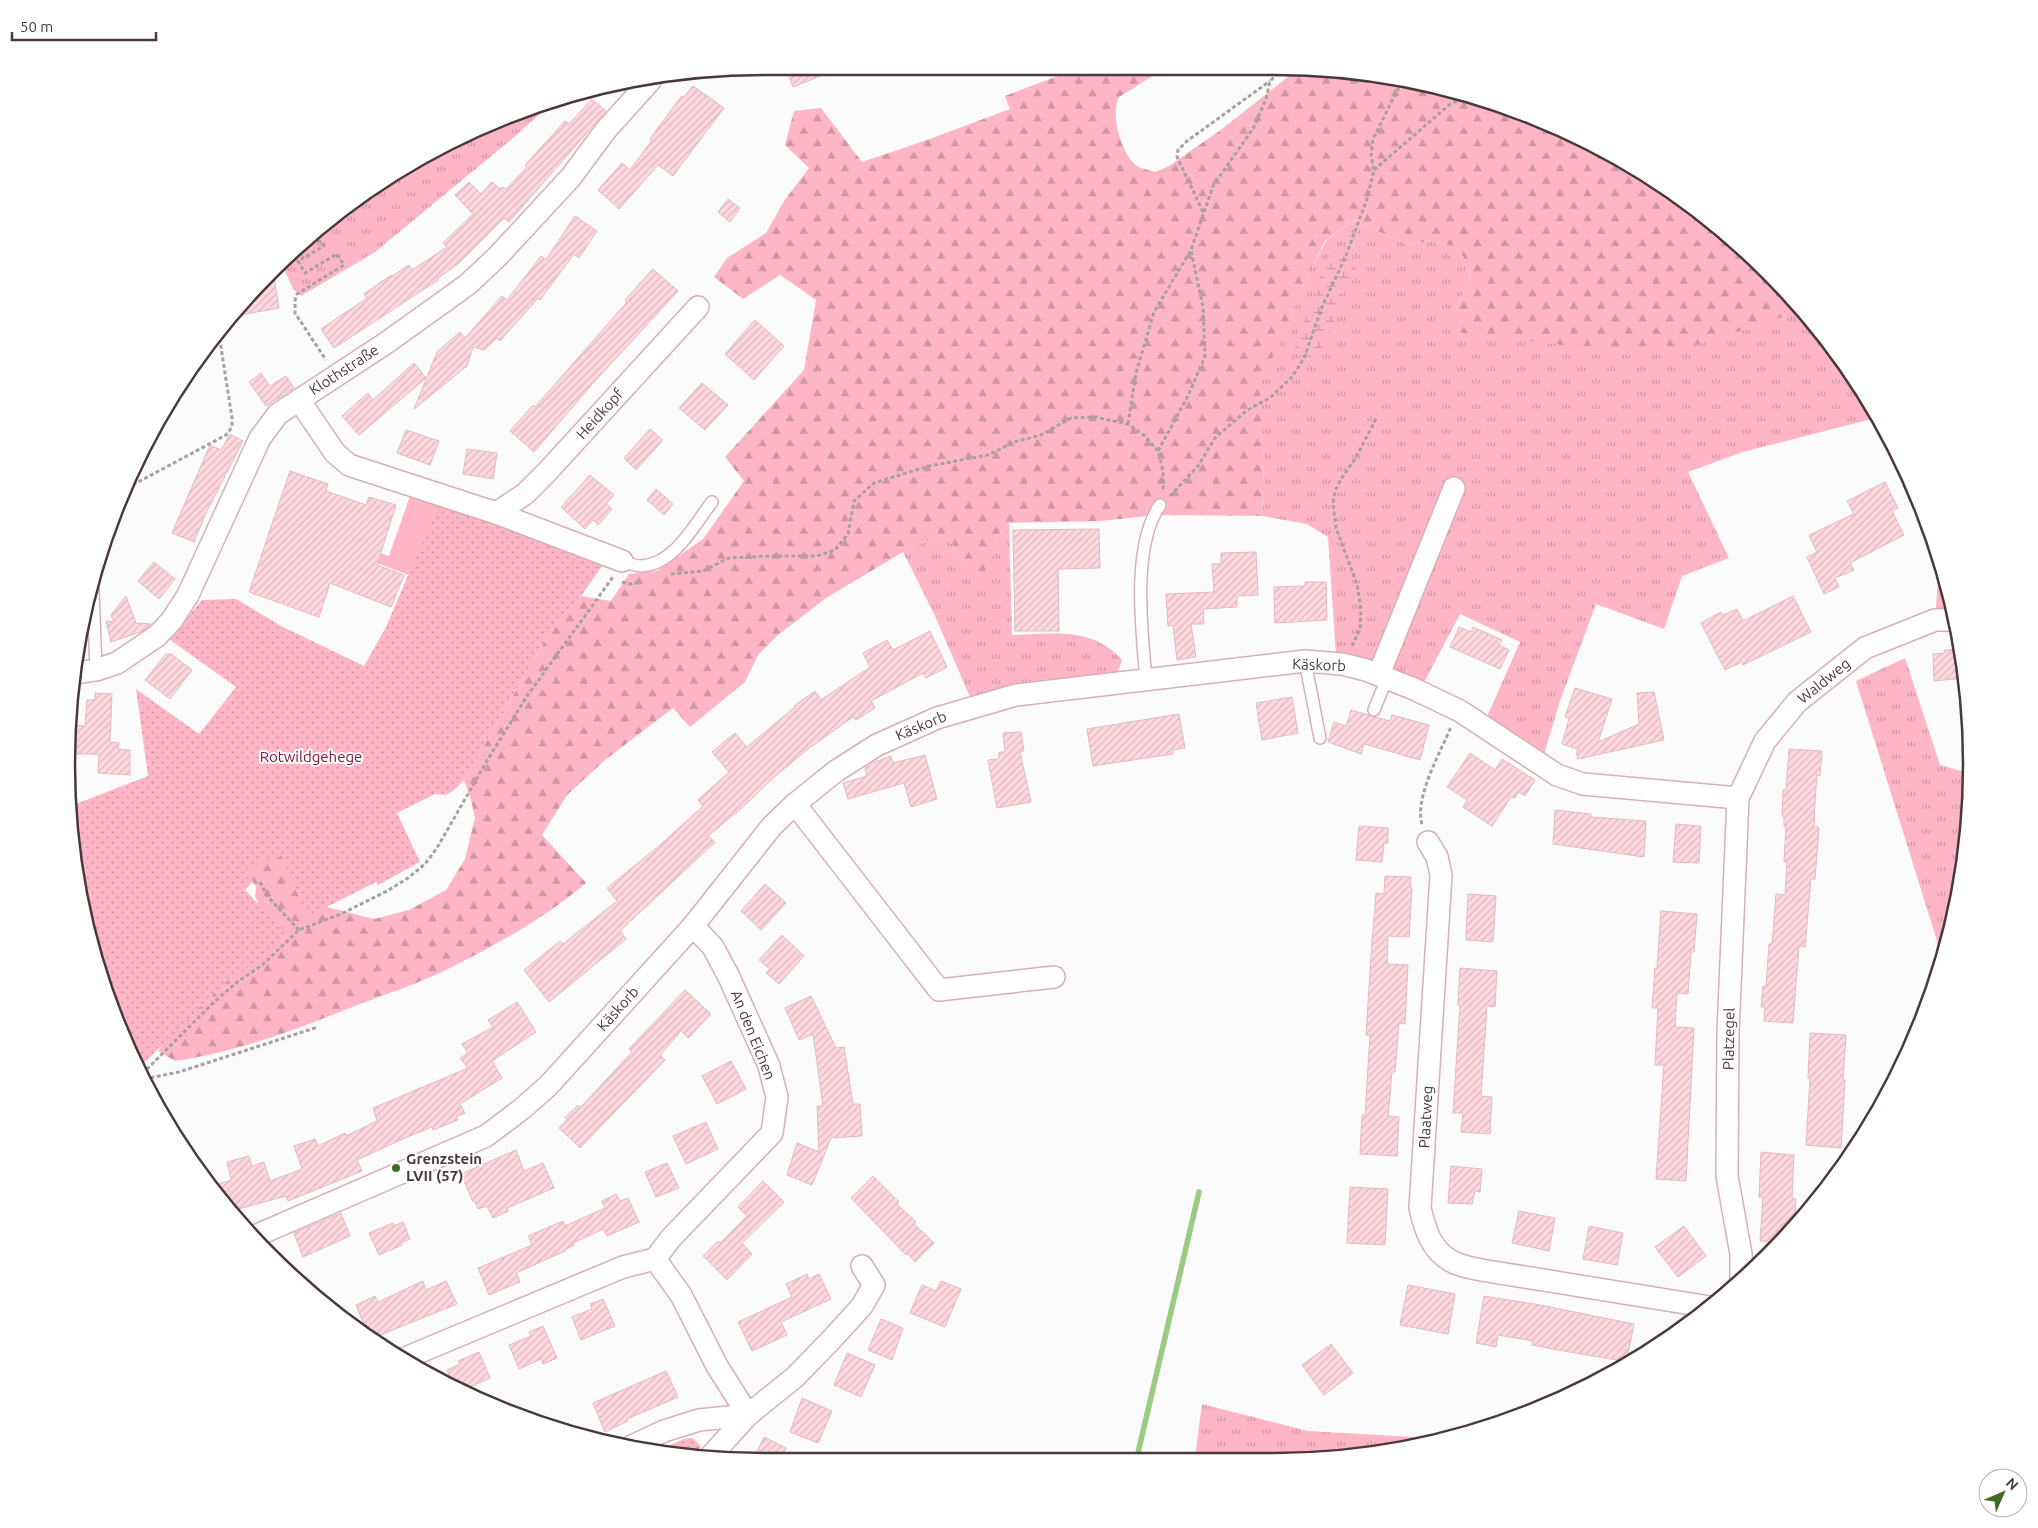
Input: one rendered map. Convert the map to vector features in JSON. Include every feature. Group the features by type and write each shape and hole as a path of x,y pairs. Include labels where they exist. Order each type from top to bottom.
{"street":[{"name":"Klothstraße","path":"86,671 117,663 157,636 172,620 188,595 260,438 278,414 436,308 467,285 492,262 570,177 606,131 646,85"},
{"name":"Heidkopf","path":"496,513 525,494 546,473 698,307"},
{"path":"299,400 336,453 349,465 496,513 617,570"},
{"path":"1383,676 1454,488"},
{"name":"Waldweg","path":"1738,798 1765,740 1797,702 1865,648 1935,620 1948,620"},
{"name":"Käskorb","path":"261,1234 486,1136 523,1108 548,1086 693,926 772,826 795,804 836,772 877,745 937,718 1016,695 1305,662 1342,664 1383,676 1460,711 1556,775 1584,784 1738,798"},
{"name":"Platzegel","path":"1738,798 1728,1033 1727,1176 1741,1254 1740,1270"},
{"path":"795,804 939,990 1054,977"},
{"name":"Plaatweg","path":"1428,842 1437,856 1440,875 1420,1208 1425,1231 1436,1248 1451,1261 1481,1270 1700,1305"},
{"name":"An den Eichen","path":"655,1259 671,1238 772,1133 777,1097 768,1066 729,977 712,947 693,926"},
{"path":"412,1356 622,1267 655,1259 681,1295 717,1366 748,1415"},
{"path":"715,1452 748,1415 795,1377 862,1306 874,1285 862,1266"},
{"path":"641,1442 664,1431 699,1420 748,1415"}],"lane":[{"path":"617,570 654,564 673,552 712,502"},
{"path":"1146,680 1141,617 1144,547 1148,529 1154,513 1160,504"},
{"path":"86,671 90,619"},
{"path":"1305,662 1320,738"},
{"path":"1374,710 1383,676"}],"path":[{"path":"1203,213 1177,157 1178,150 1276,75"},
{"path":"1128,424 1136,373 1154,312 1191,250 1213,186 1254,127 1266,98 1270,81"},
{"path":"1160,504 1198,466 1215,438 1246,411 1270,397 1292,377 1304,358 1322,307 1345,258 1367,199 1374,170 1371,156 1373,139 1399,87"},
{"path":"1374,170 1449,105 1458,100"},
{"path":"317,241 322,242 324,246 298,262 305,273 337,254 344,265 297,294 295,313 336,375"},
{"path":"1158,451 1188,396 1205,356 1203,307 1191,250"},
{"path":"134,484 226,434 232,427 219,342"},
{"path":"669,574 703,571 729,558 817,556 835,550 848,534 854,501 874,483 929,466 988,455 1014,442 1041,435 1071,418 1094,417 1128,424 1145,436 1158,451 1164,486 1160,504"},
{"path":"1351,649 1360,629 1361,609 1357,584 1336,528 1333,503 1341,480 1355,459 1376,419"},
{"path":"146,1070 213,1004 236,983 262,965 299,930 341,914 387,891 408,878 425,864 437,848 488,758 527,696 617,570 630,584 647,581"},
{"path":"1428,842 1420,816 1422,801 1430,777 1460,711"},
{"path":"260,882 268,896 299,930"},
{"path":"151,1078 179,1072 318,1027"}],"green space":[{"path":"1061,75 1154,75 1119,97 1116,114 1119,134 1126,153 1137,166 1155,172 1169,166 1222,129 1290,75 1319,76 1364,81 1452,98 1538,127 1619,167 1693,217 1728,246 1761,277 1795,313 1678,351 1561,345 1456,332 1458,301 1470,283 1469,264 1455,247 1432,241 1407,244 1353,220 1325,241 1309,272 1293,316 1260,382 1264,461 1262,516 1157,515 1101,521 1009,523 996,537 994,560 979,575 962,565 952,544 940,535 903,552 826,598 778,635 758,655 745,682 690,727 673,708 605,760 567,795 542,835 586,883 554,908 520,930 437,974 292,1030 222,1052 175,1061 158,1051 261,910 255,896 256,887 235,853 284,837 315,904 374,919 409,910 446,890 465,859 475,818 464,780 554,625 581,596 611,601 629,574 657,571 703,539 744,481 725,457 804,370 816,300 780,275 743,299 714,277 727,258 766,233 784,201 809,168 785,145 794,111 821,108 862,162 1010,109 1005,96"},
{"path":"541,113 375,252 301,296 293,289 285,271 283,271 310,246 345,217 419,167 500,127"},
{"path":"1353,220 1407,244 1432,241 1455,247 1469,264 1470,283 1458,301 1795,314 1847,381 1871,419 1743,452 1688,472 1729,558 1682,576 1664,629 1596,604 1560,701 1543,757 1486,719 1520,642 1460,614 1422,686 1336,656 1328,537 1307,524 1262,516 1264,461 1259,382 1293,316 1309,272 1326,241"},
{"path":"1338,250 1352,255 1356,269 1343,289 1333,324 1319,355 1308,359 1297,354 1293,340 1310,310 1327,260"},
{"path":"410,496 438,505 409,575 338,549 341,539 389,556"},
{"name":"Rotwildgehege","path":"438,505 594,560 602,566 581,596 554,625 464,780 446,795 435,794 397,813 420,862 378,885 376,882 307,917 282,856 247,866 253,881 245,890 286,933 257,961 230,978 143,1064 127,1028 98,942 88,898 76,804 148,776 136,689 199,734 236,687 169,639 202,600 236,599 281,626 364,666 386,627"},
{"path":"1009,523 1012,635 1071,634 1085,637 1110,649 1122,660 1118,671 1107,678 1011,688 970,697 935,616 903,552 940,535 952,544 962,565 994,560 996,537"},
{"path":"1938,580 1948,620 1935,620"},
{"path":"1905,658 1940,765 1963,772 1962,809 1957,854 1950,898 1939,946 1856,681"},
{"path":"1202,1404 1308,1431 1420,1437 1364,1447 1319,1452 1196,1453"},
{"path":"693,1438 701,1447 699,1450 668,1446 684,1439"}],"building":[{"path":"788,75 823,75 793,87"},
{"path":"693,86 724,108 673,176 658,165 619,209 598,190 622,163 630,170 674,106"},
{"path":"592,99 606,111 509,222 504,218 458,264 438,280 334,348 321,329 367,298 364,294 391,275 409,265 412,270 447,247 443,243 473,214 455,195 469,182 481,194 492,182 500,189 502,187 506,189 565,121 569,124"},
{"path":"728,199 740,208 730,222 718,212"},
{"path":"575,216 597,231 579,258 574,254 540,300 538,298 500,341 497,338 484,350 473,347 467,366 414,409 437,352 460,332 465,338 502,296 507,300 541,256 546,260"},
{"path":"653,269 678,291 595,381 534,452 510,431 533,405 535,407 627,302 625,300"},
{"path":"274,280 279,308 242,315"},
{"path":"755,320 784,346 754,380 725,354"},
{"path":"414,363 426,378 359,435 342,416 368,393 373,400"},
{"path":"261,373 270,386 286,376 294,388 266,406 249,382"},
{"path":"702,383 728,405 705,430 679,408"},
{"path":"650,429 663,440 636,470 624,458"},
{"path":"406,430 439,441 430,465 397,453"},
{"path":"230,434 243,441 205,515 194,542 172,533 210,445 221,450"},
{"path":"467,449 497,453 493,479 463,474"},
{"path":"290,471 328,484 326,491 366,505 369,497 396,505 377,565 404,575 391,607 330,583 319,617 249,592"},
{"path":"590,475 614,495 606,504 612,509 598,525 593,520 585,529 561,507"},
{"path":"1885,482 1898,508 1892,511 1904,535 1850,563 1854,570 1835,578 1839,587 1824,594 1807,557 1817,552 1809,535 1854,514 1847,501"},
{"path":"656,489 673,504 664,515 647,500"},
{"path":"1099,529 1100,568 1058,569 1059,631 1015,631 1013,530"},
{"path":"1256,552 1258,595 1237,596 1237,607 1203,609 1204,624 1191,624 1196,657 1177,660 1173,625 1168,626 1166,594 1214,592 1212,564 1221,564 1221,553"},
{"path":"154,562 175,579 159,599 138,581"},
{"path":"1305,582 1326,582 1327,620 1275,623 1274,587 1305,586"},
{"path":"126,596 136,623 151,624 143,631 111,642 106,621 114,622 111,615"},
{"path":"1793,596 1811,632 1743,665 1742,662 1725,670 1701,623 1721,612 1723,615 1737,609 1743,621"},
{"path":"1459,627 1471,632 1473,627 1502,640 1499,645 1509,650 1500,669 1450,647"},
{"path":"930,631 947,667 926,678 923,673 871,701 875,708 856,720 853,717 808,749 773,778 743,807 708,836 715,842 620,931 626,939 549,1002 524,970 560,941 563,944 617,901 607,888 659,846 703,806 698,800 729,772 712,752 735,733 747,747 794,706 815,691 821,700 870,667 863,653 887,640 893,650"},
{"path":"1953,649 1958,679 1934,681 1933,654 1944,653 1945,650"},
{"path":"166,654 171,654 192,670 170,699 145,680"},
{"path":"1575,688 1612,699 1598,742 1639,724 1637,693 1654,692 1664,740 1578,759 1576,752 1580,750 1562,744 1569,719 1565,717"},
{"path":"95,693 112,694 110,742 119,743 118,749 130,750 130,775 98,773 99,754 75,754 76,725 85,726 87,700 95,700"},
{"path":"1292,697 1298,733 1262,740 1256,703"},
{"path":"1351,710 1390,721 1392,715 1429,725 1420,760 1364,744 1361,754 1328,742 1334,722 1346,726"},
{"path":"1179,714 1185,748 1173,750 1173,754 1093,766 1087,729"},
{"path":"1021,732 1024,751 1020,752 1031,802 997,808 988,760 999,759 999,752 1005,752 1003,733"},
{"path":"1789,749 1822,751 1820,776 1817,775 1815,802 1814,827 1819,828 1815,879 1811,879 1805,947 1799,946 1793,1023 1764,1021 1765,1007 1761,1007 1763,986 1766,986 1769,944 1772,944 1776,894 1785,895 1787,862 1784,862 1786,826 1784,826 1784,817 1782,816 1783,790 1786,790"},
{"path":"1470,753 1495,770 1502,759 1535,780 1525,796 1518,792 1515,798 1511,797 1492,826 1463,807 1467,800 1447,787"},
{"path":"925,755 937,799 911,807 904,783 848,799 843,783 867,776 865,768 874,762 891,756 893,763"},
{"path":"1555,810 1591,814 1591,817 1646,821 1644,857 1553,844"},
{"path":"1676,824 1701,826 1699,863 1673,862"},
{"path":"1359,826 1388,828 1388,843 1384,843 1382,862 1356,860"},
{"path":"1385,876 1411,877 1410,887 1412,888 1409,937 1388,936 1387,964 1408,965 1405,1024 1399,1023 1395,1072 1392,1072 1388,1116 1399,1117 1397,1156 1360,1154 1362,1115 1365,1115 1370,1035 1366,1035 1376,893 1384,894"},
{"path":"765,884 786,903 761,930 741,911"},
{"path":"1468,894 1496,896 1493,942 1466,940"},
{"path":"1661,911 1697,914 1694,952 1691,952 1688,994 1677,993 1675,1027 1694,1028 1686,1181 1656,1179 1664,1065 1655,1065 1658,1008 1652,1008"},
{"path":"782,935 804,956 779,984 766,973 770,969 759,960"},
{"path":"1460,968 1497,971 1495,1007 1487,1006 1481,1096 1492,1097 1490,1134 1461,1132 1463,1113 1453,1113 1460,1005 1458,1005"},
{"path":"685,990 711,1014 688,1038 681,1031 660,1055 665,1060 580,1148 559,1128 567,1120 565,1118 578,1105 580,1108 632,1052 629,1049"},
{"path":"811,996 836,1048 844,1047 853,1104 860,1104 862,1136 831,1138 812,1185 787,1175 797,1143 819,1152 817,1106 823,1106 813,1034 799,1040 785,1008"},
{"path":"517,1002 536,1032 492,1061 502,1078 460,1104 465,1113 456,1117 458,1120 433,1130 432,1127 357,1160 362,1171 288,1201 286,1196 239,1209 218,1184 231,1180 227,1162 249,1156 252,1166 264,1162 270,1181 302,1169 294,1146 315,1139 318,1146 345,1133 346,1136 377,1121 373,1108 468,1068 460,1058 468,1053 462,1044 493,1027 488,1020"},
{"path":"1810,1033 1846,1035 1841,1148 1806,1145 1810,1078 1808,1078"},
{"path":"731,1061 746,1089 717,1104 702,1076"},
{"path":"706,1122 718,1149 686,1164 673,1136"},
{"path":"516,1150 524,1171 543,1163 554,1188 507,1208 508,1211 493,1218 487,1206 478,1209 461,1174"},
{"path":"1761,1152 1794,1155 1792,1198 1796,1199 1795,1214 1770,1242 1760,1241 1763,1197 1759,1197"},
{"path":"667,1163 679,1188 656,1197 645,1172"},
{"path":"1451,1166 1482,1169 1480,1192 1475,1191 1472,1204 1448,1203"},
{"path":"873,1176 899,1202 897,1204 916,1222 914,1224 934,1243 915,1262 851,1198"},
{"path":"763,1181 784,1202 742,1243 752,1254 727,1280 703,1256 718,1241 720,1243 747,1216 738,1207"},
{"path":"1350,1187 1388,1189 1385,1245 1347,1243"},
{"path":"616,1194 620,1201 628,1198 639,1222 607,1236 603,1229 573,1243 574,1245 565,1251 516,1273 520,1282 489,1295 478,1268 532,1245 528,1236 563,1221 565,1226 605,1208 602,1201"},
{"path":"1519,1211 1555,1218 1549,1251 1512,1243"},
{"path":"341,1213 350,1236 303,1257 294,1233"},
{"path":"403,1222 410,1239 401,1243 402,1245 379,1255 369,1233 393,1223 394,1226"},
{"path":"1589,1226 1623,1233 1617,1265 1583,1259"},
{"path":"1684,1226 1706,1256 1678,1277 1655,1247"},
{"path":"807,1274 809,1279 819,1274 831,1299 781,1322 787,1335 752,1351 738,1322 792,1297 786,1284"},
{"path":"423,1281 426,1290 446,1281 457,1304 379,1336 364,1325 356,1305 375,1296 378,1302"},
{"path":"941,1281 961,1289 945,1327 910,1313 922,1285 936,1291"},
{"path":"1408,1285 1455,1294 1448,1334 1400,1325"},
{"path":"1484,1296 1634,1324 1628,1355 1619,1360 1532,1345 1533,1341 1498,1335 1496,1347 1476,1343"},
{"path":"603,1299 615,1326 581,1340 572,1317 592,1309 590,1304"},
{"path":"881,1319 903,1328 892,1360 868,1350"},
{"path":"543,1326 557,1358 543,1364 541,1359 519,1369 509,1345 531,1336 529,1332"},
{"path":"1331,1344 1353,1373 1324,1395 1302,1365"},
{"path":"479,1352 490,1378 470,1387 450,1377 447,1370 460,1364 458,1361"},
{"path":"847,1353 875,1365 861,1397 834,1385"},
{"path":"666,1371 678,1397 627,1419 628,1421 605,1432 593,1403"},
{"path":"802,1398 832,1411 818,1443 790,1432"},
{"path":"764,1437 786,1448 784,1453 756,1453"}],"waterway":[{"path":"1138,1453 1199,1192"}],"place":[{"name":"Grenzstein LVII (57)","path":"396,1168"}]}
